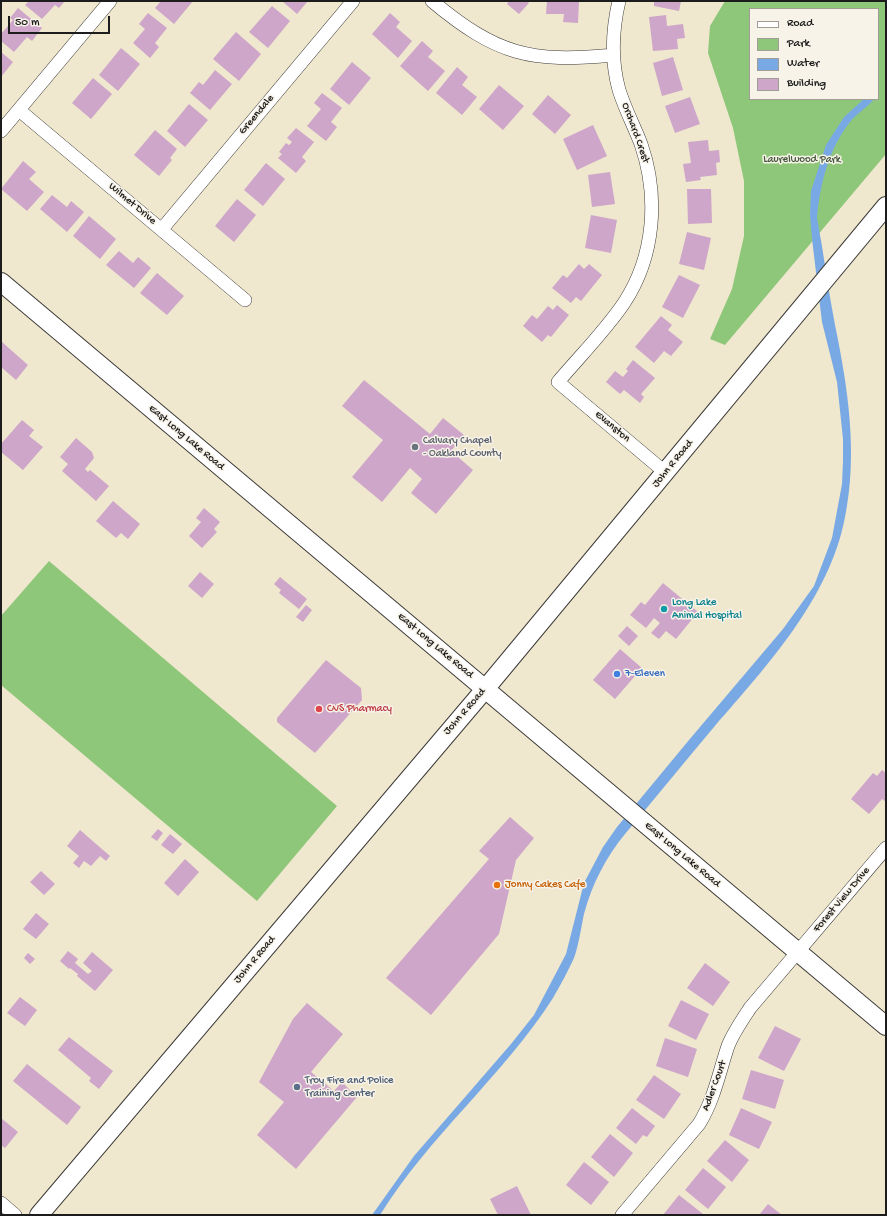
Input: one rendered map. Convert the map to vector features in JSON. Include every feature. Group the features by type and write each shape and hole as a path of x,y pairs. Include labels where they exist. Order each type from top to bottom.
{"main road":[{"name":"John R Road","path":"40,1215 486,688 666,473 886,206"},
{"name":"East Long Lake Road","path":"1,282 486,688 886,1026"}],"street":[{"path":"1,131 110,1"},
{"name":"Greendale","path":"162,228 353,1"},
{"path":"432,1 474,34 489,42 523,54 564,59 613,55"},
{"name":"Orchard Crest","path":"558,382 624,303 640,271 647,250 650,233 652,199 650,179 641,144 620,91 613,55 614,21 619,1"},
{"name":"Wilmet Drive","path":"18,110 162,228 245,300"},
{"name":"Evanston","path":"558,382 666,473"},
{"name":"Forest View Drive","path":"798,952 886,848"},
{"name":"Adler Court","path":"622,1215 698,1124 712,1100 728,1046 735,1032 750,1008 798,952"},
{"path":"1,1203 15,1215"}],"green space":[{"name":"Laurelwood Park","path":"725,1 886,1 886,154 725,345 710,339 732,289 744,236 744,181 733,128 708,53 710,26"},
{"path":"49,561 337,806 257,901 1,685 1,616"}],"water":[{"path":"863,100 873,100 850,122 836,144 826,168 820,193 817,218 844,373 850,421 851,445 849,493 845,517 837,547 826,576 811,603 774,656 625,834 612,852 595,882 587,903 574,958 553,998 512,1054 443,1132 399,1186 380,1215 372,1215 414,1156 511,1044 534,1015 566,954 584,883 603,847 617,827 783,629 814,586 832,538 842,484 843,439 837,382 822,322 812,239 810,215 811,191 826,145 844,117"}],"building":[{"path":"29,1 65,1 59,8 55,5 42,19 25,5"},
{"path":"161,1 193,1 174,24 155,8"},
{"path":"282,1 308,1 297,14"},
{"path":"509,1 527,1 529,3 519,14 507,4"},
{"path":"547,1 579,1 578,23 563,22 564,14 546,14"},
{"path":"654,1 681,1 679,11 654,6"},
{"path":"272,6 290,21 268,48 249,32"},
{"path":"18,8 42,28 32,41 27,37 14,52 1,41 1,34 13,20 10,18"},
{"path":"148,13 167,28 155,43 159,47 150,58 133,43 145,29 139,24"},
{"path":"390,13 400,22 396,27 412,41 398,58 372,34"},
{"path":"666,15 667,26 683,24 685,38 677,39 678,49 653,51 649,17"},
{"path":"236,32 261,54 239,81 213,59"},
{"path":"422,41 433,51 428,57 445,71 428,91 400,66"},
{"path":"121,48 140,64 118,91 99,75"},
{"path":"1,52 13,62 1,77"},
{"path":"673,57 683,90 662,96 653,63"},
{"path":"352,62 371,78 349,105 330,89"},
{"path":"457,67 468,77 462,85 477,97 462,115 436,93"},
{"path":"215,70 232,84 210,110 190,93 199,82 203,85"},
{"path":"93,78 112,94 91,119 72,103"},
{"path":"499,85 524,106 503,130 479,109"},
{"path":"322,93 342,108 331,122 337,127 326,141 307,126 321,109 314,103"},
{"path":"548,95 571,115 555,134 532,114"},
{"path":"690,97 700,124 675,133 665,106"},
{"path":"189,104 208,120 185,147 167,131"},
{"path":"593,125 607,156 577,170 563,139"},
{"path":"296,128 314,142 302,157 306,161 296,173 278,158 282,154 279,152 286,143 289,145 292,142 287,138"},
{"path":"155,130 177,149 170,158 172,160 159,176 134,155"},
{"path":"708,140 709,151 719,150 720,162 716,163 717,175 700,177 701,180 686,182 683,164 691,163 688,142"},
{"path":"23,161 36,172 29,179 44,192 27,211 1,189"},
{"path":"266,163 285,179 263,206 244,190"},
{"path":"610,172 615,204 592,207 588,175"},
{"path":"687,189 711,189 712,223 688,224"},
{"path":"52,195 67,207 71,201 84,212 67,232 40,209"},
{"path":"237,199 256,215 234,242 215,226"},
{"path":"591,215 617,220 611,253 585,248"},
{"path":"89,216 116,239 100,259 73,236"},
{"path":"687,232 711,238 704,270 679,264"},
{"path":"119,251 133,263 138,257 151,268 134,288 106,265"},
{"path":"579,264 584,269 589,264 602,275 581,301 576,297 571,303 552,288 563,275 567,278"},
{"path":"157,273 184,296 167,315 140,293"},
{"path":"679,275 700,285 683,318 662,307"},
{"path":"557,305 569,315 551,337 548,335 542,342 523,326 532,315 537,319 548,306 553,310"},
{"path":"661,316 672,325 668,330 683,342 671,356 664,351 654,363 635,347"},
{"path":"2,342 28,365 16,380 1,367"},
{"path":"633,360 655,378 641,394 644,397 640,403 624,390 620,394 606,382 615,371 623,377 628,371 626,369"},
{"name":"Calvary Chapel - Oakland County","path":"364,380 430,434 443,418 464,435 451,451 473,470 436,514 411,493 422,479 410,468 382,502 352,477 383,440 342,406"},
{"path":"22,420 34,430 29,436 43,447 23,470 1,452 1,444"},
{"path":"76,438 92,452 94,458 85,469 88,472 90,470 109,486 96,501 62,471 68,464 60,457"},
{"path":"113,501 140,524 128,539 121,533 116,538 96,521"},
{"path":"204,508 220,522 214,529 217,532 202,548 189,536 201,522 196,518"},
{"path":"200,572 214,584 202,598 188,586"},
{"path":"280,577 307,599 299,609 279,593 281,590 274,584"},
{"name":"Long Lake Animal Hospital","path":"663,583 698,612 676,639 666,631 659,639 651,633 660,623 654,618 646,628 630,615 641,602 645,605"},
{"path":"306,605 312,610 303,622 296,617"},
{"path":"627,626 638,636 629,646 618,636"},
{"name":"7-Eleven","path":"620,649 642,668 615,699 593,680"},
{"name":"CVS Pharmacy","path":"326,660 361,688 362,700 315,753 277,722 277,718"},
{"path":"882,770 886,773 886,800 885,801 882,799 869,814 851,799 873,773 877,776"},
{"path":"510,817 534,838 516,860 499,934 431,1015 386,978 489,859 479,851"},
{"path":"158,829 163,833 157,841 151,837"},
{"path":"80,830 110,856 106,861 100,856 91,866 84,861 79,868 73,863 79,856 67,846"},
{"path":"170,834 182,844 173,854 161,845"},
{"path":"185,859 199,872 178,896 164,883"},
{"path":"41,871 55,884 44,895 30,882"},
{"path":"36,913 49,924 36,939 23,929"},
{"path":"68,951 78,959 75,963 88,974 92,971 83,963 92,952 113,970 95,991 77,976 78,974 70,968 69,969 60,961"},
{"path":"28,953 35,959 30,964 24,958"},
{"path":"705,963 730,982 713,1006 687,988"},
{"path":"20,997 37,1010 25,1026 7,1013"},
{"path":"681,1000 709,1014 696,1040 668,1026"},
{"name":"Troy Fire and Police Training Center","path":"307,1003 343,1034 311,1072 334,1091 342,1082 357,1097 296,1169 257,1135 284,1102 259,1082 293,1019"},
{"path":"775,1026 801,1039 784,1071 758,1058"},
{"path":"69,1037 113,1071 99,1089 89,1081 91,1078 58,1050"},
{"path":"665,1038 697,1049 688,1077 656,1066"},
{"path":"27,1064 81,1107 67,1125 13,1081"},
{"path":"751,1070 784,1080 775,1109 742,1099"},
{"path":"654,1075 681,1094 664,1119 636,1100"},
{"path":"632,1108 655,1126 647,1137 643,1135 636,1144 616,1128"},
{"path":"741,1108 772,1122 759,1149 729,1135"},
{"path":"1,1118 18,1132 5,1148 1,1145"},
{"path":"610,1134 633,1153 614,1177 591,1157"},
{"path":"725,1140 749,1160 732,1182 707,1161"},
{"path":"584,1162 609,1182 591,1205 566,1185"},
{"path":"703,1168 726,1187 708,1209 685,1190"},
{"path":"517,1186 531,1215 498,1215 490,1199"},
{"path":"679,1195 703,1214 663,1215"},
{"path":"768,1204 782,1215 759,1215"}],"place":[{"name":"Calvary Chapel - Oakland County","path":"415,447"},
{"name":"Long Lake Animal Hospital","path":"664,609"},
{"name":"7-Eleven","path":"617,674"},
{"name":"CVS Pharmacy","path":"319,709"},
{"name":"Jonny Cakes Cafe","path":"497,885"},
{"name":"Troy Fire and Police Training Center","path":"297,1087"}]}
